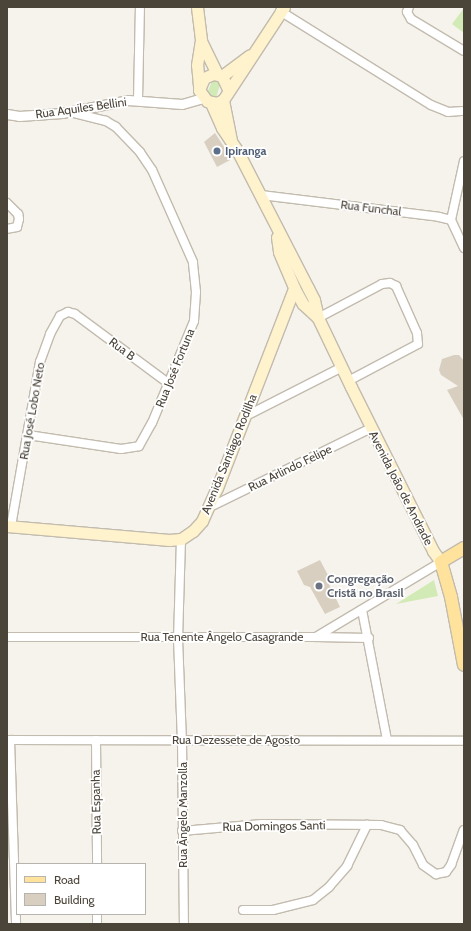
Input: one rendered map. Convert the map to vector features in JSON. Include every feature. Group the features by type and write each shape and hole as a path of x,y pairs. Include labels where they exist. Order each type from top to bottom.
{"main road":[{"path":"197,7 202,41 219,75 228,88"},
{"path":"202,41 197,64 200,86 207,100 223,100 228,88 282,9"},
{"path":"200,86 204,78 219,75 254,52"},
{"name":"Avenida João de Andrade","path":"207,100 222,128 231,140 261,196 275,228 308,288 317,314 348,381 433,551 441,562 451,597 464,665"},
{"name":"Avenida João de Andrade","path":"223,100 231,140"},
{"name":"Avenida João de Andrade","path":"275,228 279,252 294,288 303,304 317,314"},
{"name":"Avenida Santiago Rodilha","path":"182,539 202,521 208,508 294,288"},
{"path":"286,308 297,303 303,304"},
{"path":"9,526 169,540 182,539"},
{"path":"441,562 464,548"}],"street":[{"path":"138,100 140,7"},
{"path":"409,7 408,12 412,19 464,51"},
{"path":"282,9 431,105 448,112 464,111"},
{"name":"Rua Aquiles Bellini","path":"7,114 19,116 68,112 100,104 138,100 182,104 207,100"},
{"name":"Rua José Fortuna","path":"28,435 121,449 136,447 145,439 194,321 195,273 189,253 164,195 140,152 126,135 106,121 68,112"},
{"path":"464,161 451,220 464,248"},
{"name":"Rua Funchal","path":"261,196 419,214 451,220"},
{"path":"7,203 18,214 17,227 7,228"},
{"path":"317,314 382,284 390,283 396,286 417,332 418,344 348,381"},
{"name":"Rua José Lobo Neto","path":"9,526 45,346 60,316 68,312 75,314"},
{"name":"Rua B","path":"75,314 168,383"},
{"path":"244,417 342,368"},
{"name":"Rua Arlindo Felipe","path":"208,508 371,428"},
{"name":"Rua Ângelo Manzolla","path":"182,539 178,638 182,740 184,924"},
{"name":"Rua Tenente Ângelo Casagrande","path":"7,637 316,637 441,562"},
{"path":"362,610 369,638 387,740"},
{"path":"316,637 369,638"},
{"path":"8,740 16,924"},
{"name":"Rua Dezessete de Agosto","path":"8,740 464,741"},
{"name":"Rua Espanha","path":"96,740 97,863"},
{"name":"Rua Domingos Santi","path":"182,831 262,824 381,825 400,830 413,845 423,864 436,874 446,872 451,865 464,830"},
{"path":"243,910 273,910 313,900 329,887 347,866 367,825"}],"green space":[{"path":"464,8 464,33 452,24"},
{"path":"213,79 219,81 220,85 216,98 213,100 207,93"},
{"path":"434,580 438,596 396,604"}],"building":[{"name":"Ipiranga","path":"215,133 232,159 217,167 204,142"},
{"path":"459,355 464,361 464,420 447,390 458,386 441,375 439,370 442,359"},
{"name":"Congregação Cristã no Brasil","path":"320,560 330,579 327,580 340,607 325,614 310,587 304,585 297,571"}],"place":[{"name":"Ipiranga","path":"217,151"},
{"name":"Congregação Cristã no Brasil","path":"319,586"}]}
